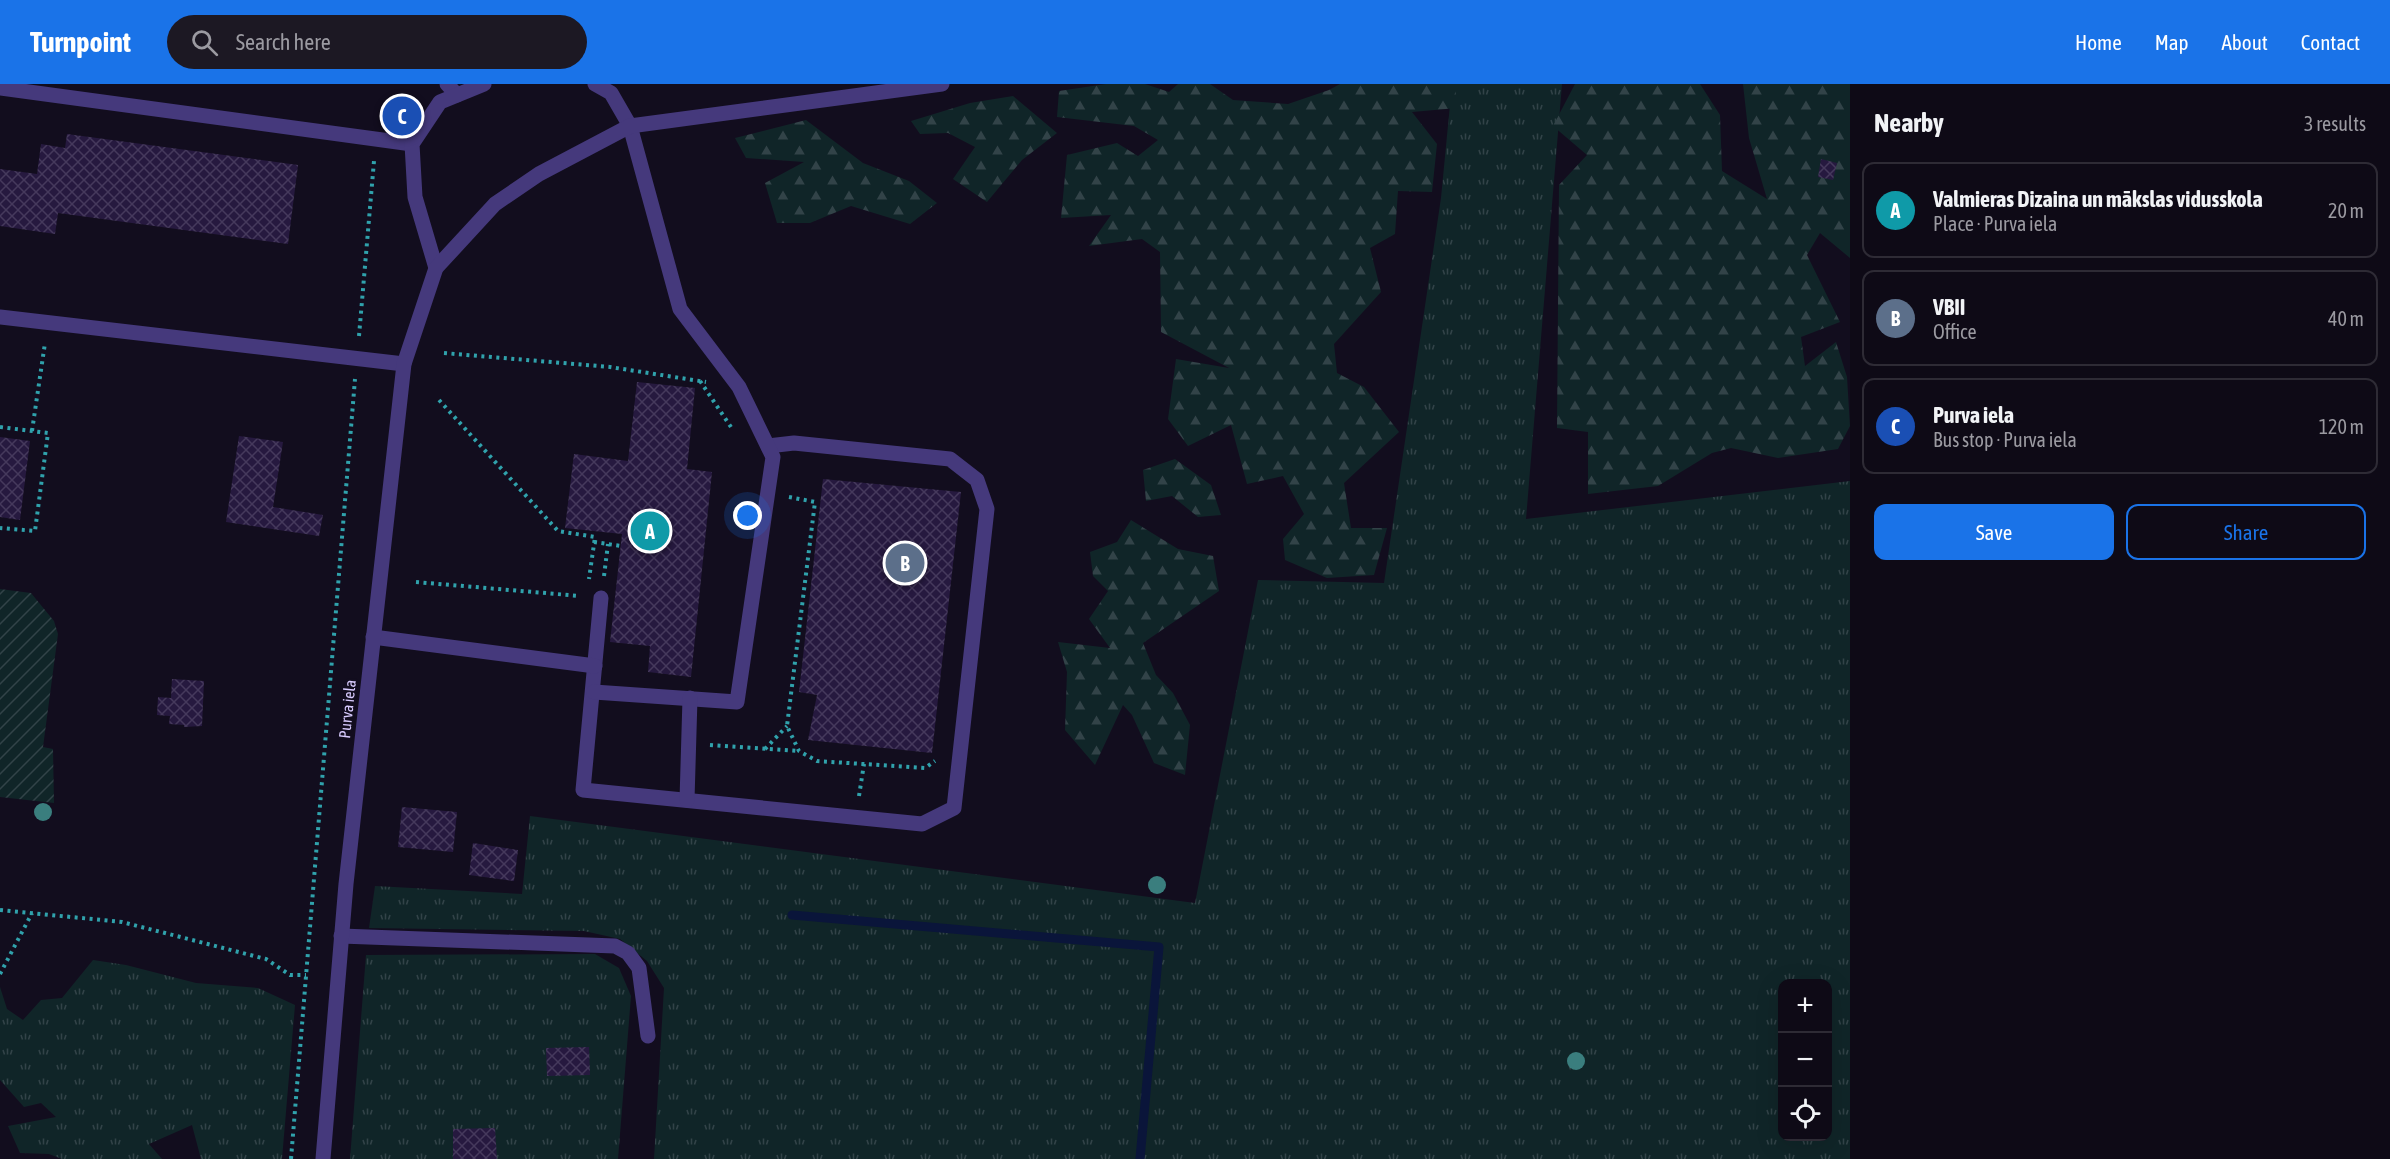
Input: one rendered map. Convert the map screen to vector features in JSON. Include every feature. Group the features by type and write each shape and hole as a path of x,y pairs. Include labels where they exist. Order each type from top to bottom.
{"street":[{"path":"436,268 415,197 412,144 440,102 452,89 484,84"},
{"path":"594,692 737,702 773,457 739,387 680,309 630,126 611,93 595,84"},
{"name":"Purva iela","path":"323,1159 341,936 404,364 436,268 495,204 539,174 630,126 942,84"},
{"path":"0,88 412,144"},
{"path":"0,316 404,364"},
{"path":"594,597 594,692 583,790 922,824 954,808 987,509 977,480 950,459 794,443 768,446"},
{"path":"373,637 595,666"},
{"path":"687,801 690,698"},
{"path":"341,936 615,946 628,953 639,968 648,1036"}],"path":[{"path":"359,330 374,159"},
{"path":"32,431 48,322"},
{"path":"444,353 610,367 739,387"},
{"path":"291,1159 356,375"},
{"path":"439,400 558,531 595,537 594,597"},
{"path":"0,427 48,433 35,531 0,528"},
{"path":"768,493 815,502 787,726 799,751"},
{"path":"594,542 621,546"},
{"path":"594,597 608,544"},
{"path":"416,582 594,597"},
{"path":"765,749 787,726"},
{"path":"689,743 799,751 817,761 926,768 940,758"},
{"path":"856,818 864,764"},
{"path":"0,910 122,922 266,959 290,975 306,975"},
{"path":"0,974 32,913"}],"green space":[{"path":"1106,84 1145,84 1169,92 1178,84 1210,84 1233,100 1288,104 1340,84 1455,84 1457,108 1412,112 1437,144 1432,192 1398,191 1395,234 1370,248 1381,292 1334,344 1337,373 1364,387 1399,432 1344,483 1351,528 1387,528 1374,575 1327,578 1285,560 1283,539 1304,514 1283,476 1247,484 1231,425 1188,446 1168,419 1176,359 1229,368 1161,332 1160,252 1142,239 1089,246 1111,215 1061,218 1067,155 1117,143 1138,156 1158,140 1134,126 1057,117 1059,91"},
{"path":"1452,84 1562,84 1526,519 1850,481 1850,1159 654,1159 664,988 647,961 620,939 584,931 369,928 375,886 522,894 530,816 1195,903 1258,580 1384,583 1441,198"},
{"path":"1575,84 1700,84 1720,115 1722,171 1767,199 1749,138 1743,84 1850,84 1850,258 1820,233 1807,255 1840,322 1801,337 1805,366 1836,342 1847,377 1850,426 1838,449 1778,458 1731,448 1712,453 1658,486 1588,494 1588,432 1557,428 1559,185 1587,155 1553,126"},
{"path":"1013,96 1057,133 1022,160 987,202 953,179 975,147 948,133 920,134 911,121 970,103"},
{"path":"806,120 863,163 909,181 937,203 910,224 851,206 810,223 777,223 765,183 804,162 746,158 735,138"},
{"path":"1175,459 1211,485 1221,515 1198,517 1172,496 1146,501 1143,470"},
{"path":"1131,520 1178,549 1213,556 1219,591 1143,643 1156,675 1173,693 1190,725 1185,775 1154,763 1132,715 1123,705 1095,765 1065,730 1067,672 1058,642 1110,648 1089,619 1108,591 1093,576 1090,552 1117,542"},
{"path":"0,589 31,593 54,621 58,634 43,747 53,749 54,803 0,797"},
{"path":"595,954 619,968 631,996 618,1159 350,1159 366,955"},
{"path":"93,960 126,965 196,983 258,988 295,1005 282,1159 201,1159 192,1125 149,1144 162,1159 62,1159 49,1154 20,1153 8,1126 56,1117 41,1103 24,1107 0,1080 0,987 7,1009 23,1020 41,1000 62,998"}],"building":[{"path":"67,134 298,165 288,244 58,213 55,234 0,226 0,169 37,174 41,144 65,148"},
{"path":"1821,159 1837,163 1833,180 1818,177"},
{"path":"637,382 695,388 687,469 712,472 691,677 648,672 650,646 610,642 622,534 565,528 574,454 628,461"},
{"path":"239,436 283,442 273,507 323,515 319,536 226,522"},
{"path":"0,437 30,441 20,520 0,517"},
{"path":"823,479 961,492 932,753 808,740 817,695 799,692"},
{"path":"172,679 204,681 202,726 184,727 184,725 169,724 170,716 157,715 158,697 171,698"},
{"path":"402,807 457,812 453,852 398,847"},
{"path":"473,843 518,850 514,881 469,875"},
{"path":"589,1047 590,1075 547,1076 546,1048"},
{"path":"495,1128 497,1159 453,1159 453,1129"}],"waterway":[{"path":"792,915 1159,947 1140,1159"}],"place":[{"name":"Purva iela","path":"402,116"},
{"name":"Valmieras Dizaina un mākslas vidusskola","path":"650,531"},
{"name":"VBII","path":"905,563"}]}
